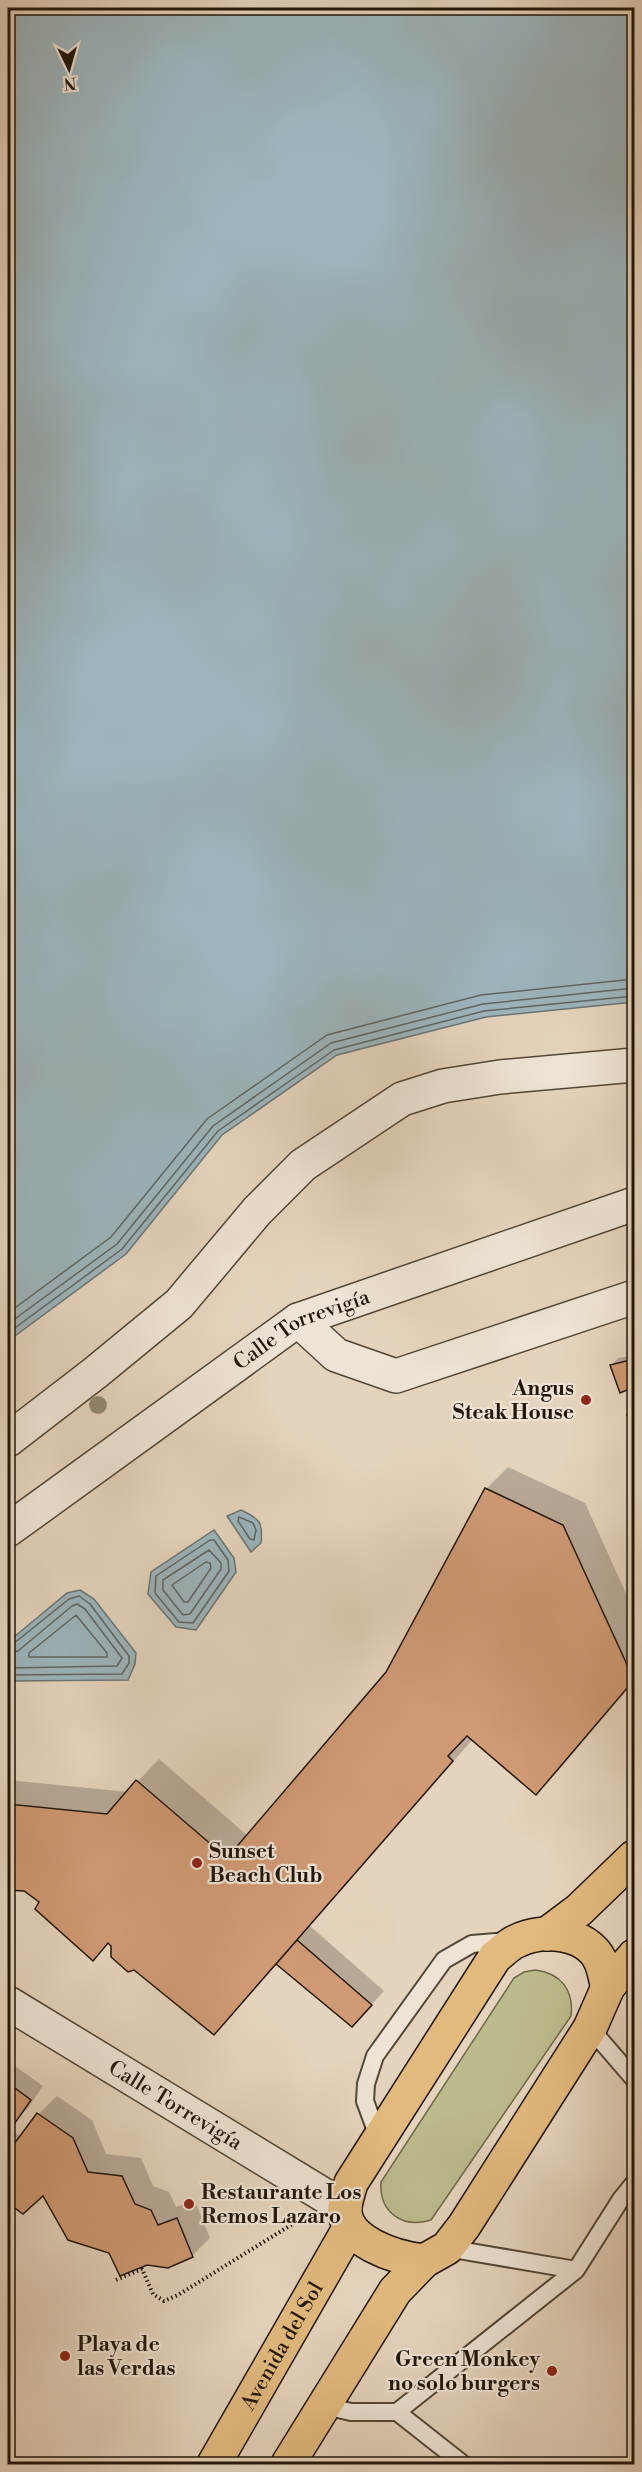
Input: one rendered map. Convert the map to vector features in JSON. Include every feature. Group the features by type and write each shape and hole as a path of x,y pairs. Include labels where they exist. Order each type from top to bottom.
{"main road":[{"path":"532,1937 579,1910 634,1857"},
{"path":"532,1937 568,1935 585,1944 600,1959 608,1987"},
{"name":"Avenida del Sol","path":"214,2464 347,2218 351,2184 495,1957 532,1937"},
{"path":"288,2464 395,2291 436,2255 464,2226 590,2028 608,1987 634,1956"},
{"path":"347,2218 379,2250 399,2258 436,2255"}],"street":[{"path":"8,1440 179,1304 257,1211 303,1165 402,1099 443,1086 489,1079 634,1065"},
{"name":"Calle Torrevigía","path":"8,1530 298,1320 634,1204"},
{"path":"298,1320 336,1355 396,1376 634,1297"},
{"name":"Calle Torrevigía","path":"8,2003 347,2218"}],"lane":[{"path":"379,2140 364,2101 366,2084 375,2056 444,1960 472,1944 532,1937"},
{"path":"590,2028 634,2079"},
{"path":"397,2412 576,2270 621,2199 634,2183"},
{"path":"436,2255 576,2270"},
{"path":"325,2406 351,2412 397,2412 463,2464"}],"path":[{"path":"116,2280 142,2269 153,2294 164,2301 178,2295 280,2232"}],"shaded area":[{"path":"535,1970 552,1975 564,1984 570,1998 571,2016 431,2220 411,2222 394,2216 384,2202 381,2182 514,1978 524,1972"}],"water":[{"path":"8,8 634,8 634,1002 486,1017 337,1055 222,1135 126,1254 8,1341"},
{"path":"241,1510 256,1519 261,1526 261,1543 251,1552 227,1516"},
{"path":"214,1530 234,1558 236,1572 196,1630 176,1627 148,1594 151,1572"},
{"path":"80,1590 94,1599 136,1653 135,1664 128,1680 8,1681 8,1642 67,1593"}],"building":[{"path":"634,1359 634,1387 620,1393 610,1365"},
{"path":"634,1412 634,1433 627,1415"},
{"path":"485,1488 563,1525 634,1680 536,1795 467,1736 448,1756 453,1761 214,2035 134,1970 128,1972 111,1957 111,1946 108,1943 93,1961 35,1909 39,1902 24,1891 8,1890 8,1804 107,1814 136,1780 227,1858 386,1672"},
{"path":"297,1940 372,2005 352,2027 276,1964"},
{"path":"8,2083 31,2100 15,2123 8,2117"},
{"path":"37,2113 73,2138 88,2172 122,2176 135,2204 151,2210 158,2225 177,2218 193,2257 168,2268 147,2265 120,2276 109,2253 68,2240 43,2196 23,2214 8,2203 8,2152"}],"place":[{"name":"Angus Steak House","path":"586,1400"},
{"name":"Sunset Beach Club","path":"197,1863"},
{"name":"Restaurante Los Remos Lazaro","path":"189,2204"},
{"name":"Playa de las Verdas","path":"65,2356"},
{"name":"Green Monkey no solo burgers","path":"552,2371"}]}
